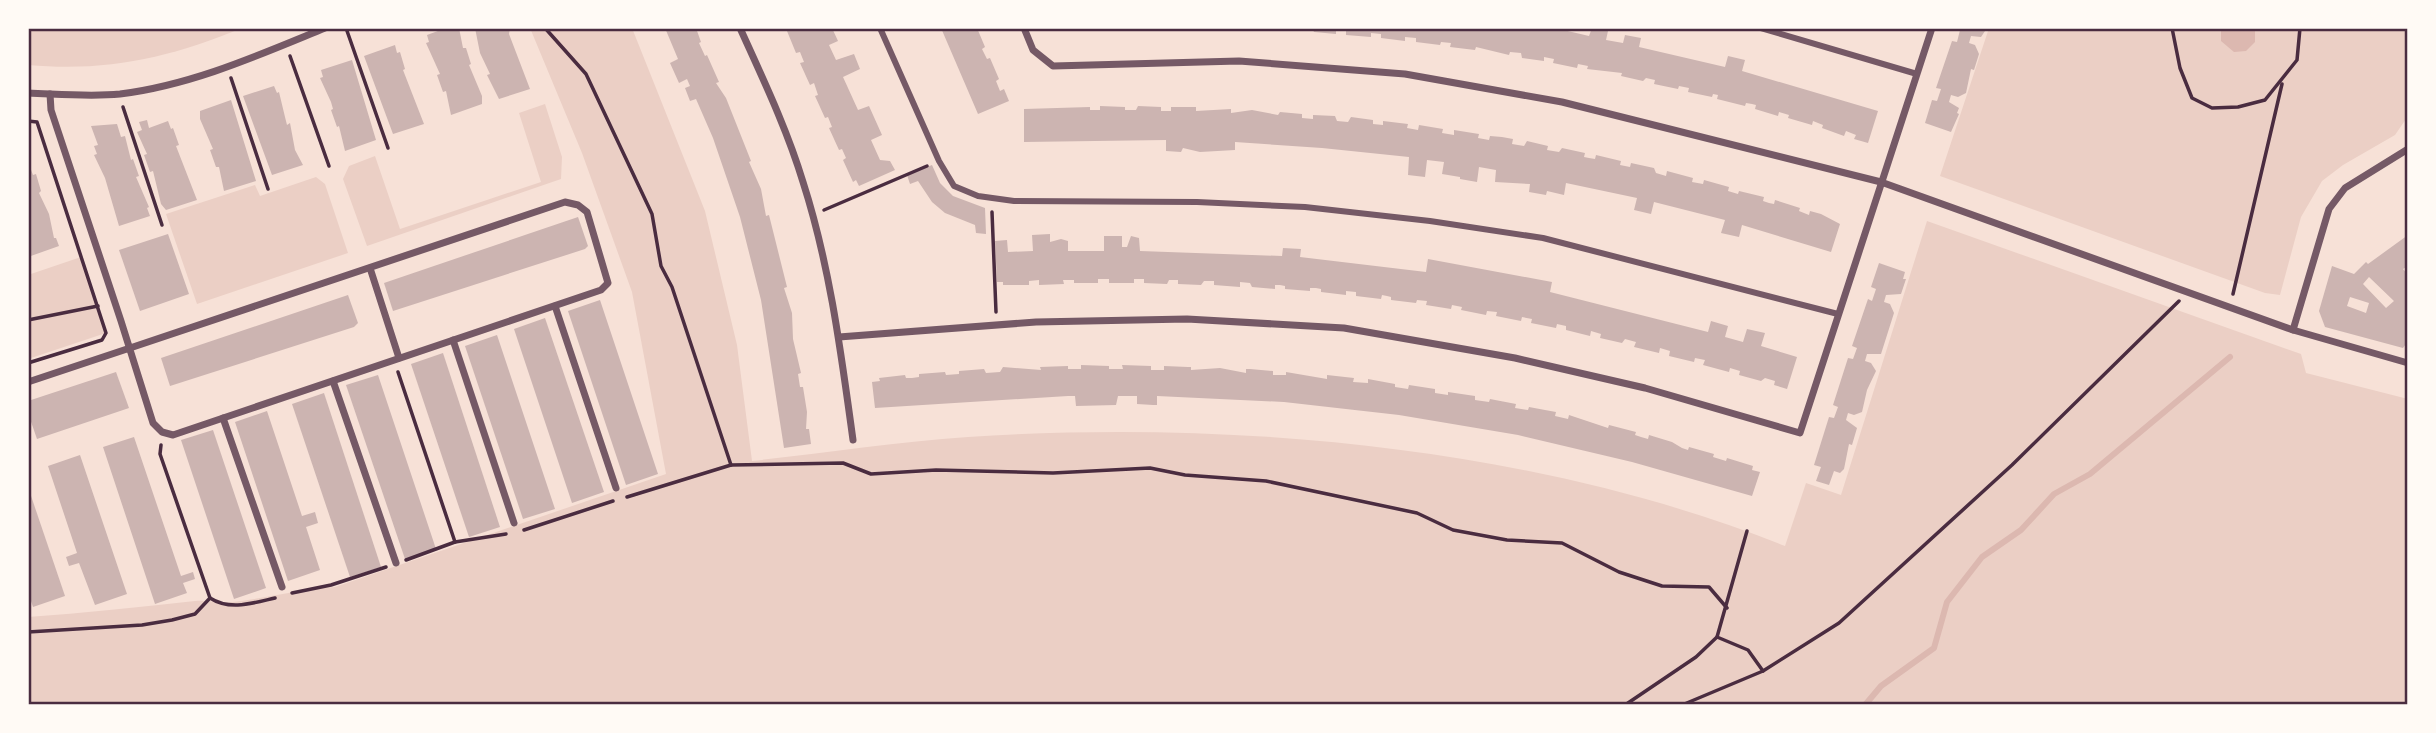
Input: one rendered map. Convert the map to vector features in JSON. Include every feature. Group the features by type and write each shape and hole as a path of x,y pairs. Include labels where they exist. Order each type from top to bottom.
{"street":[{"path":"28,93 119,94 165,85 228,67 325,28"},
{"path":"740,28 779,115 812,214 839,337 853,440"},
{"path":"880,28 939,161 954,186 991,198 1305,207 1430,221 1543,238 1838,314"},
{"path":"1024,28 1033,50 1053,66 1239,61 1405,74 1562,102 1881,182 2293,330 2408,363"},
{"path":"1761,28 1917,75"},
{"path":"839,337 996,325 1187,319 1343,328 1515,358 1645,388 1800,433 1932,28"},
{"path":"28,382 130,348 370,268 565,202 578,205 587,212 608,283 601,290 173,435 162,432 153,423 130,348 51,110 50,94"},
{"path":"2293,330 2329,209 2345,188 2408,149"},
{"path":"370,268 397,359"},
{"path":"555,306 616,488"},
{"path":"453,340 514,523"},
{"path":"333,381 396,563"},
{"path":"223,418 282,587"}],"path":[{"path":"346,28 388,148"},
{"path":"545,28 586,74 652,214 661,266 672,287 731,465"},
{"path":"2172,28 2180,68 2192,98 2212,108 2238,107 2265,100 2283,82 2297,60 2300,28"},
{"path":"286,44 329,166"},
{"path":"228,67 268,189"},
{"path":"2229,307 2247,242 2283,82"},
{"path":"119,94 162,225"},
{"path":"28,121 37,122 106,333 102,340 28,363"},
{"path":"812,214 939,161"},
{"path":"991,198 996,325"},
{"path":"1682,705 1763,671 1839,623 2012,465 2188,292"},
{"path":"28,320 115,303"},
{"path":"397,359 456,542"},
{"path":"162,432 160,454 210,598 221,606 252,604 276,597"},
{"path":"521,531 731,465 843,463 871,474 936,470 1053,473 1150,468 1185,475 1266,481 1417,513 1453,530 1507,540 1562,543 1619,572 1661,586 1709,587 1727,608"},
{"path":"1625,705 1696,657 1717,637 1747,531"},
{"path":"288,594 331,586 456,542 510,534"},
{"path":"28,632 142,625 173,620 195,614 210,598"},
{"path":"1717,637 1748,650 1763,671"}],"shaded area":[{"path":"28,28 242,28 163,55 111,64 57,67 28,65"},
{"path":"530,28 632,28 705,211 737,345 752,461 941,439 1069,432 1277,437 1488,463 1590,485 1690,512 1785,546 1806,483 1841,495 1927,221 2301,354 2306,373 2408,399 2408,705 28,705 28,617 195,601 233,602 335,587 666,474 632,292 582,153"},
{"path":"1989,28 2408,28 2406,119 2395,135 2343,165 2322,181 2301,217 2280,295 2265,293 1940,176"},
{"path":"2221,28 2255,28 2255,42 2246,51 2234,52 2221,41"},
{"path":"545,104 562,157 561,179 367,246 343,179 349,166 375,156 400,229 541,182 519,113"},
{"path":"316,177 325,184 348,253 197,304 166,214 255,185 260,196"},
{"path":"81,257 106,333 28,359 28,275"}],"building":[{"path":"446,28 459,28 463,48 466,48 471,64 469,65 482,96 482,104 451,115 446,91 443,92 437,75 440,74 426,43 429,42 427,35"},
{"path":"475,28 510,28 509,34 530,89 499,99 487,75 490,74 480,53"},
{"path":"665,28 696,28 701,42 699,43 719,82 716,83 726,98 761,189 787,287 784,288 792,313 793,339 801,373 798,374 800,387 803,387 807,412 806,429 809,429 811,444 784,448 761,300 740,217 713,138 696,99 690,101 685,88 690,86 687,79 679,83 670,63 678,59"},
{"path":"789,28 832,28 838,41 829,45 836,60 854,54 860,69 843,77 858,110 869,106 882,135 871,140 880,160 890,161 895,170 859,186 856,180 853,182 843,160 846,158 842,149 839,150 829,128 832,127 828,117 825,118 815,96 818,95 814,83 810,85 800,63 804,62 800,52 796,53 787,31"},
{"path":"941,28 977,28 985,47 982,49 987,59 990,58 999,79 996,81 1000,91 1004,89 1009,101 978,114"},
{"path":"1312,28 1555,28 1589,36 1592,28 1608,31 1606,40 1623,43 1625,35 1641,38 1639,47 1725,67 1728,56 1745,60 1742,71 1878,111 1868,143 1854,139 1856,135 1846,131 1844,136 1822,128 1823,125 1813,121 1812,125 1788,118 1789,115 1779,112 1778,116 1755,109 1756,105 1746,103 1745,106 1717,99 1718,95 1713,94 1712,97 1688,92 1689,88 1679,86 1678,89 1654,84 1655,80 1646,78 1643,81 1621,76 1622,73 1587,69 1588,66 1578,64 1577,68 1553,63 1554,59 1544,57 1544,61 1522,58 1521,53 1510,52 1509,55 1476,47 1475,50 1450,47 1451,43 1441,42 1440,45 1416,42 1416,38 1405,37 1405,41 1381,38 1381,34 1371,33 1371,37 1346,35 1346,31 1336,30 1336,34 1314,32"},
{"path":"1956,28 1987,28 1981,37 1971,36 1969,43 1975,45 1979,54 1974,70 1971,69 1966,93 1958,97 1951,95 1949,102 1959,108 1959,114 1951,132 1925,123 1932,100 1937,101 1941,89 1936,88 1952,41 1957,42 1960,30"},
{"path":"395,45 397,53 400,52 405,69 403,70 424,124 393,134 364,56"},
{"path":"352,60 376,140 345,151 339,126 337,127 331,110 331,102 320,78 323,77 321,70"},
{"path":"274,86 277,93 279,92 287,125 290,123 295,150 303,165 272,175 243,96"},
{"path":"231,100 256,181 224,191 219,167 216,167 210,150 213,149 200,119 200,111"},
{"path":"1100,106 1125,107 1125,110 1136,110 1138,106 1161,107 1161,111 1171,111 1171,107 1196,107 1196,111 1231,109 1231,113 1252,110 1278,115 1280,112 1302,114 1302,118 1313,119 1313,115 1335,116 1337,121 1348,122 1351,117 1373,120 1373,124 1383,125 1383,121 1408,124 1407,128 1418,130 1419,125 1443,129 1442,133 1454,135 1454,130 1479,134 1478,138 1489,140 1490,136 1502,137 1513,139 1512,144 1524,146 1527,141 1548,146 1547,150 1559,152 1562,148 1585,153 1584,157 1595,159 1596,155 1621,161 1620,165 1630,167 1631,163 1654,168 1656,173 1666,176 1667,171 1693,178 1692,182 1703,184 1704,180 1729,187 1728,191 1738,194 1739,191 1764,197 1763,201 1769,203 1774,204 1775,200 1800,208 1799,211 1809,215 1810,211 1821,214 1840,224 1831,252 1742,225 1739,237 1721,233 1725,220 1654,202 1651,214 1634,210 1637,198 1566,183 1564,195 1547,191 1546,195 1529,192 1530,184 1495,182 1496,170 1479,167 1477,182 1442,174 1444,162 1427,160 1425,177 1408,175 1409,157 1235,142 1235,150 1200,152 1183,148 1181,152 1166,151 1166,140 1024,142 1024,109 1090,107 1090,110 1100,110"},
{"path":"147,120 149,128 168,121 171,129 173,128 179,145 176,146 197,200 166,210 161,204 153,171 150,172 144,155 147,154 137,132 142,130 139,122"},
{"path":"117,124 121,137 125,136 150,216 119,226 105,178 94,155 97,154 94,146 98,145 91,126"},
{"path":"28,162 33,175 36,174 41,191 39,193 59,246 28,257"},
{"path":"932,165 940,183 953,196 985,208 986,234 976,233 975,225 945,213 932,202 918,181 910,184 907,175"},
{"path":"578,217 588,246 585,249 393,311 384,283"},
{"path":"168,234 189,294 140,311 119,250"},
{"path":"1050,234 1050,242 1061,239 1068,241 1068,251 1104,251 1104,236 1122,236 1122,247 1127,247 1131,236 1139,238 1140,251 1282,256 1283,248 1301,249 1300,257 1426,272 1428,259 1552,282 1550,292 1708,332 1711,321 1728,326 1725,337 1743,342 1747,329 1765,333 1761,346 1797,357 1787,389 1774,385 1775,381 1765,378 1761,381 1739,375 1740,371 1730,368 1729,372 1703,365 1705,360 1695,358 1694,362 1669,356 1670,351 1660,348 1659,353 1634,347 1636,342 1625,339 1622,343 1600,338 1601,334 1591,331 1590,336 1566,330 1566,326 1557,324 1556,328 1531,323 1532,319 1522,317 1521,321 1496,316 1497,312 1487,311 1486,315 1461,310 1462,307 1452,305 1451,309 1426,305 1427,301 1417,300 1416,303 1391,300 1391,297 1382,295 1381,299 1356,296 1356,292 1346,291 1346,295 1321,292 1321,289 1316,288 1310,288 1310,291 1285,289 1285,286 1280,285 1275,285 1275,289 1252,287 1250,283 1240,282 1240,287 1214,285 1214,281 1204,281 1201,285 1178,284 1178,280 1169,280 1167,284 1144,283 1144,279 1134,279 1134,283 1109,283 1109,279 1098,279 1098,283 1063,280 1064,284 1039,285 1039,280 1029,281 1029,285 1003,285 1003,282 997,282 995,241 1007,240 1008,252 1033,251 1032,235"},
{"path":"2408,235 2408,266 2403,269 2408,275 2408,341 2403,348 2325,327 2319,311 2332,266 2354,274 2366,262 2368,264","holes":["2369,277 2394,301 2386,308 2363,284","2350,297 2369,303 2366,313 2347,306"]},
{"path":"1879,263 1905,272 1903,279 1906,279 1901,294 1886,295 1884,302 1890,304 1894,313 1881,354 1867,354 1865,361 1871,363 1876,371 1867,390 1862,412 1854,415 1848,413 1846,420 1857,428 1852,445 1849,444 1844,469 1840,473 1834,471 1829,485 1816,481 1821,467 1814,465 1829,417 1834,418 1838,407 1833,405 1848,358 1853,359 1857,348 1852,346 1868,299 1872,301 1876,289 1871,287"},
{"path":"348,295 358,323 354,327 170,386 161,358"},
{"path":"600,300 658,474 626,485 568,311"},
{"path":"545,318 604,492 572,503 514,329"},
{"path":"497,335 555,509 523,519 465,346"},
{"path":"443,353 500,527 469,537 411,364"},
{"path":"1081,365 1109,366 1109,369 1123,369 1122,365 1151,366 1151,370 1164,370 1164,366 1191,367 1191,370 1220,368 1246,373 1246,369 1250,369 1273,371 1273,375 1286,375 1286,372 1327,379 1327,375 1354,378 1353,382 1368,383 1368,379 1408,389 1409,385 1435,389 1435,393 1475,396 1475,400 1489,402 1490,399 1516,404 1515,408 1528,410 1529,407 1556,412 1555,416 1568,419 1569,415 1608,428 1609,425 1636,432 1635,435 1648,439 1649,435 1688,450 1689,447 1714,454 1713,457 1726,461 1727,458 1753,466 1752,470 1760,472 1752,496 1632,462 1518,435 1399,415 1284,402 1157,396 1157,405 1153,405 1137,404 1137,396 1118,396 1116,405 1076,406 1075,396 1068,396 875,408 872,382 880,381 879,378 905,375 906,378 912,378 919,377 919,374 945,372 946,375 959,374 959,371 984,369 986,373 1000,372 1003,367 1041,370 1040,367 1068,366 1068,369 1081,369"},
{"path":"116,372 129,408 37,439 28,413 28,401"},
{"path":"378,375 436,549 405,559 346,385"},
{"path":"324,393 381,567 350,577 292,404"},
{"path":"267,411 302,516 315,512 318,523 306,527 320,570 288,581 235,422"},
{"path":"213,430 266,588 234,599 181,440"},
{"path":"134,437 181,576 193,572 195,579 183,583 187,593 155,604 103,447"},
{"path":"80,455 127,594 95,605 79,563 69,566 66,557 77,553 48,466"},
{"path":"28,487 65,596 33,607 28,592"}],"waterway":[{"path":"1865,705 1881,686 1934,648 1947,602 1982,557 2021,530 2054,494 2090,474 2230,357"}]}
